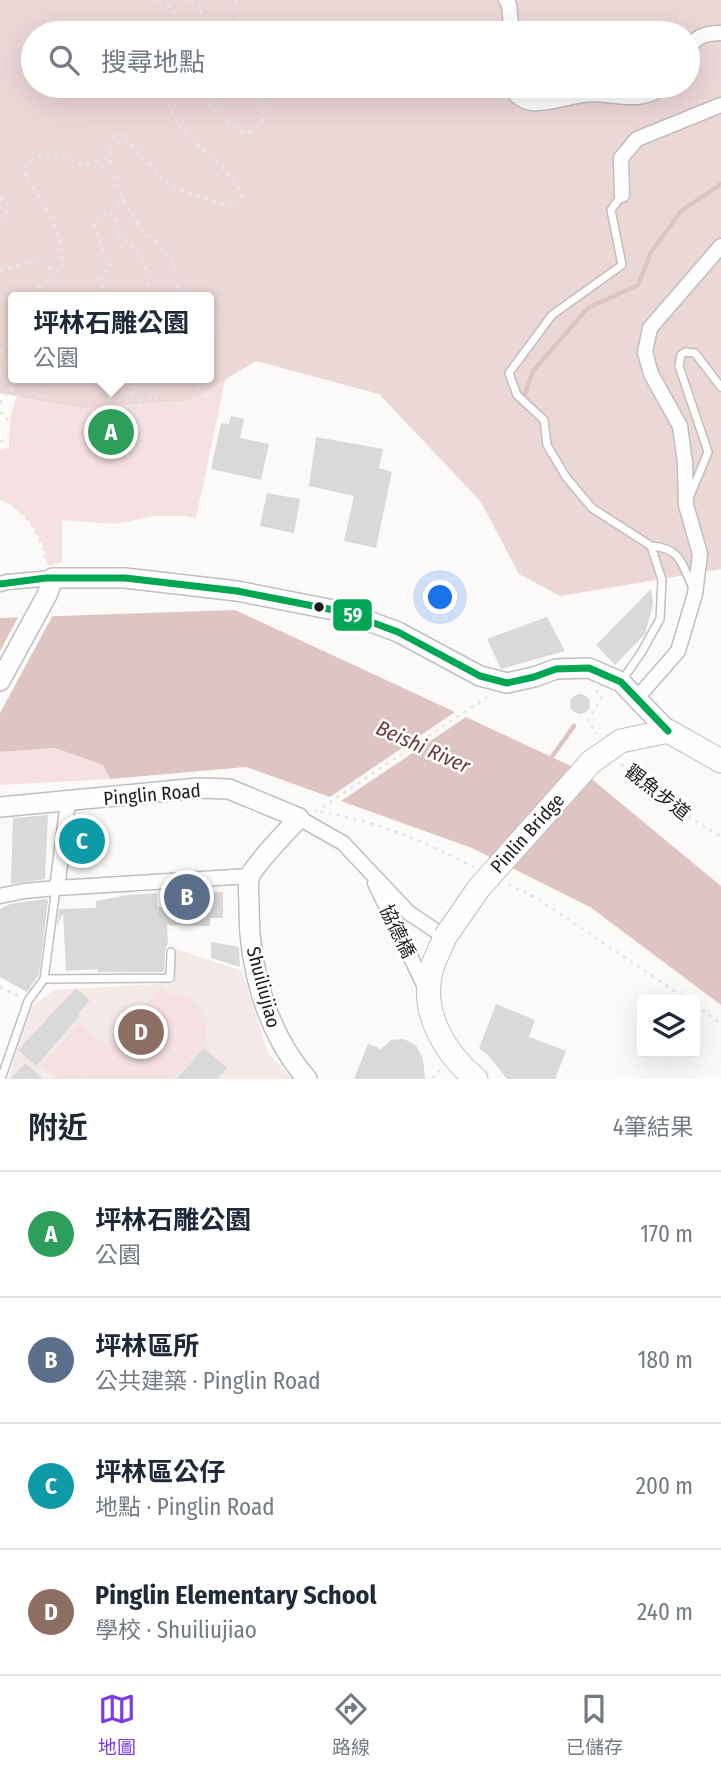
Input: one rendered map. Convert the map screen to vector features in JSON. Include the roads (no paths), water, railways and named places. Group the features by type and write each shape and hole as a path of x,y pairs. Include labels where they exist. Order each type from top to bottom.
{"main road":[{"name":"Pinlin Bridge","path":"428,993 432,969 445,937 479,888 591,762 612,745 668,731"},
{"path":"668,731 721,761"},
{"path":"428,993 433,1019 445,1046 461,1067 476,1079"}],"street":[{"path":"506,0 511,21"},
{"path":"700,36 721,33"},
{"path":"519,98 531,103 564,98"},
{"path":"622,195 621,158 637,139 721,105"},
{"path":"637,698 678,651 695,594 700,554 686,505 681,426 651,374 645,352 650,328 721,246"},
{"path":"0,681 47,595 49,578"},
{"path":"0,584 49,578 125,578 237,591 344,612 398,632 480,676 507,683 534,677 556,668 589,668 621,682 668,731"},
{"name":"Pinglin Road","path":"0,807 199,789 229,789 307,815"},
{"path":"57,888 68,802"},
{"path":"0,896 57,888 250,876 307,815"},
{"name":"協德橋","path":"307,815 343,843 409,913 445,937"},
{"name":"協德橋","path":"368,869 428,993"},
{"name":"Shuiliujiao","path":"250,876 249,921 253,961 278,1038 307,1079"}],"lane":[{"path":"622,195 611,210 622,264 552,314 509,373 517,394 544,420 547,445 566,477 592,508 651,547 667,547 678,556 695,594"},
{"path":"686,505 708,452 680,366 681,355 685,352 695,353 721,387"},
{"path":"621,682 660,619 662,580 651,547"},
{"path":"1,1079 28,1000 44,979 57,888"},
{"path":"44,979 170,978 170,952"}],"water":[{"name":"Beishi River","path":"235,610 582,771 721,886 721,1005 590,907 472,848 246,767 110,779 103,765 55,748 0,752 0,618"}],"waterway":[{"path":"523,399 533,371 588,308 638,285 651,252 681,211 721,184"},
{"path":"548,762 574,726"}],"place":[{"name":"坪林石雕公園","path":"111,432"},
{"name":"坪林區公仔","path":"82,841"},
{"name":"坪林區所","path":"187,897"},
{"name":"Pinglin Elementary School","path":"141,1032"}]}
